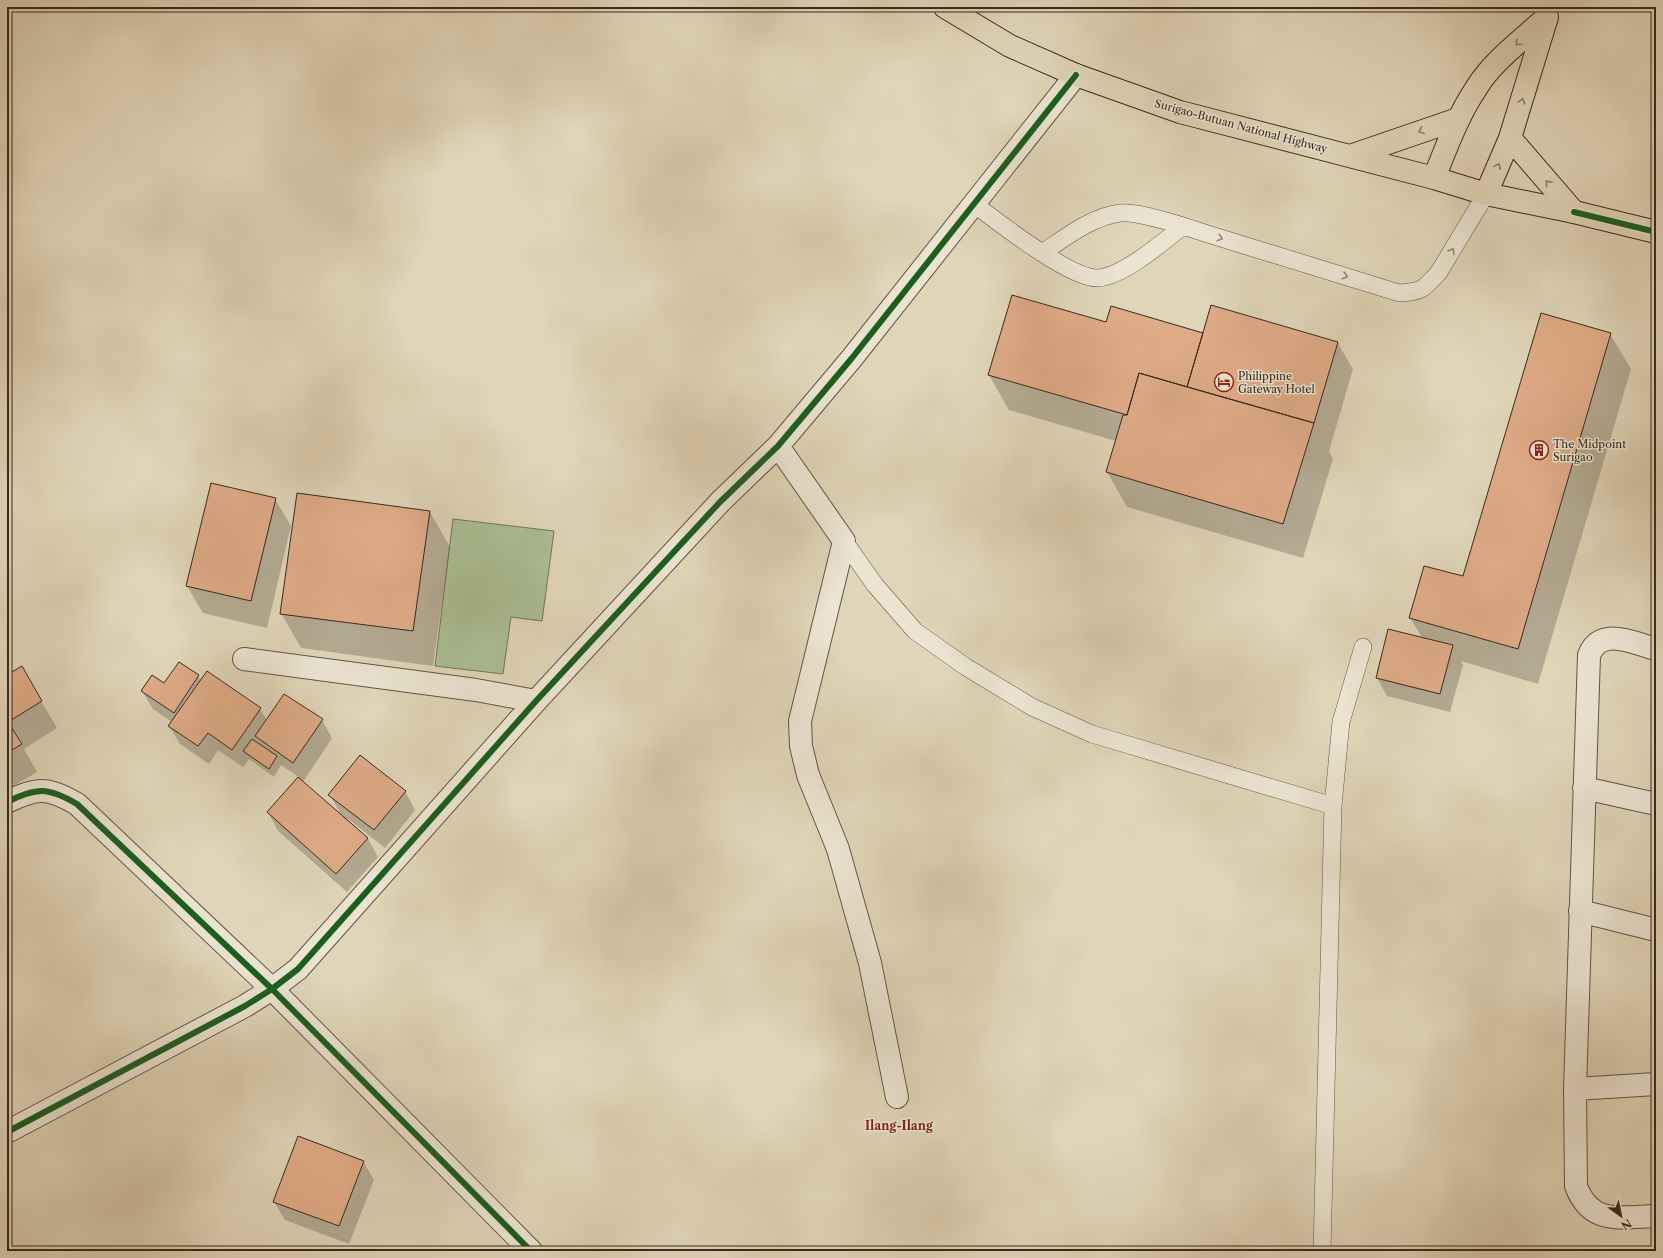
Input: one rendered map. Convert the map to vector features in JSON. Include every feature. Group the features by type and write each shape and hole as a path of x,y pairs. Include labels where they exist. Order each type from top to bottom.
{"main road":[{"name":"Surigao-Butuan National Highway","path":"946,7 1010,46 1076,75 1180,112 1434,178 1486,194 1574,212 1656,232"},
{"path":"1434,178 1458,118 1478,85 1503,57 1550,12"},
{"path":"1486,194 1510,138 1550,12"},
{"path":"1350,156 1458,118"},
{"path":"1510,138 1574,212"}],"street":[{"path":"7,1132 245,1006 272,989 298,969 536,701 720,502 778,446 852,358 1076,75"},
{"path":"778,446 844,541 800,721 801,746 808,775 838,849 854,903 870,963 897,1097"},
{"path":"1656,649 1613,638 1605,638 1592,647 1589,655 1575,1089 1576,1186 1580,1196 1588,1207 1608,1218 1656,1216"},
{"path":"244,659 476,690 536,701"},
{"path":"1584,788 1656,804"},
{"path":"7,802 20,796 41,790 61,794 77,804 272,989 531,1251"},
{"path":"1580,911 1656,930"},
{"path":"1575,1089 1656,1084"}],"lane":[{"path":"1042,253 1091,222 1105,216 1120,213 1133,214 1183,226 1399,293 1416,292 1430,283 1439,272 1486,194"},
{"path":"974,204 1042,253 1081,275 1098,278 1113,273 1147,255 1183,226"},
{"path":"844,541 875,585 915,630 966,667 1032,707 1092,734 1333,806"},
{"path":"1322,1251 1333,806 1340,722 1362,647"}],"green space":[{"path":"453,519 554,531 542,621 511,617 503,674 435,666"}],"building":[{"path":"1012,295 1106,322 1111,306 1203,333 1187,387 1139,373 1127,415 988,375"},
{"path":"1211,305 1338,342 1314,423 1187,387"},
{"name":"The Midpoint Surigao","path":"1541,313 1611,333 1518,649 1409,618 1424,566 1463,576"},
{"path":"1139,373 1314,423 1283,524 1106,472 1123,415 1127,415"},
{"path":"211,483 276,498 251,601 186,586"},
{"path":"297,493 430,511 413,631 280,614"},
{"path":"1388,629 1453,645 1440,694 1376,678"},
{"path":"179,662 199,675 174,713 141,691 152,675 164,683"},
{"path":"22,666 42,701 8,722 22,744 7,753 7,675"},
{"path":"207,671 261,708 232,750 208,733 198,746 168,726"},
{"path":"284,694 323,719 293,763 255,736"},
{"path":"252,739 277,756 269,769 243,751"},
{"path":"360,755 406,791 374,830 328,795"},
{"path":"298,777 368,838 336,874 267,812"},
{"path":"298,1136 364,1161 339,1226 273,1202"}],"cycle path":[{"path":"7,1132 245,1006 272,989 298,969 536,701 720,502 778,446 852,358 1076,75"},
{"path":"1574,212 1656,232"},
{"path":"7,802 17,797 42,791 58,794 77,804 272,989 531,1251"}],"place":[{"name":"Philippine Gateway Hotel","path":"1224,382"},
{"name":"The Midpoint Surigao","path":"1539,450"}],"district":[{"name":"Ilang-Ilang","path":"899,1126"}]}
